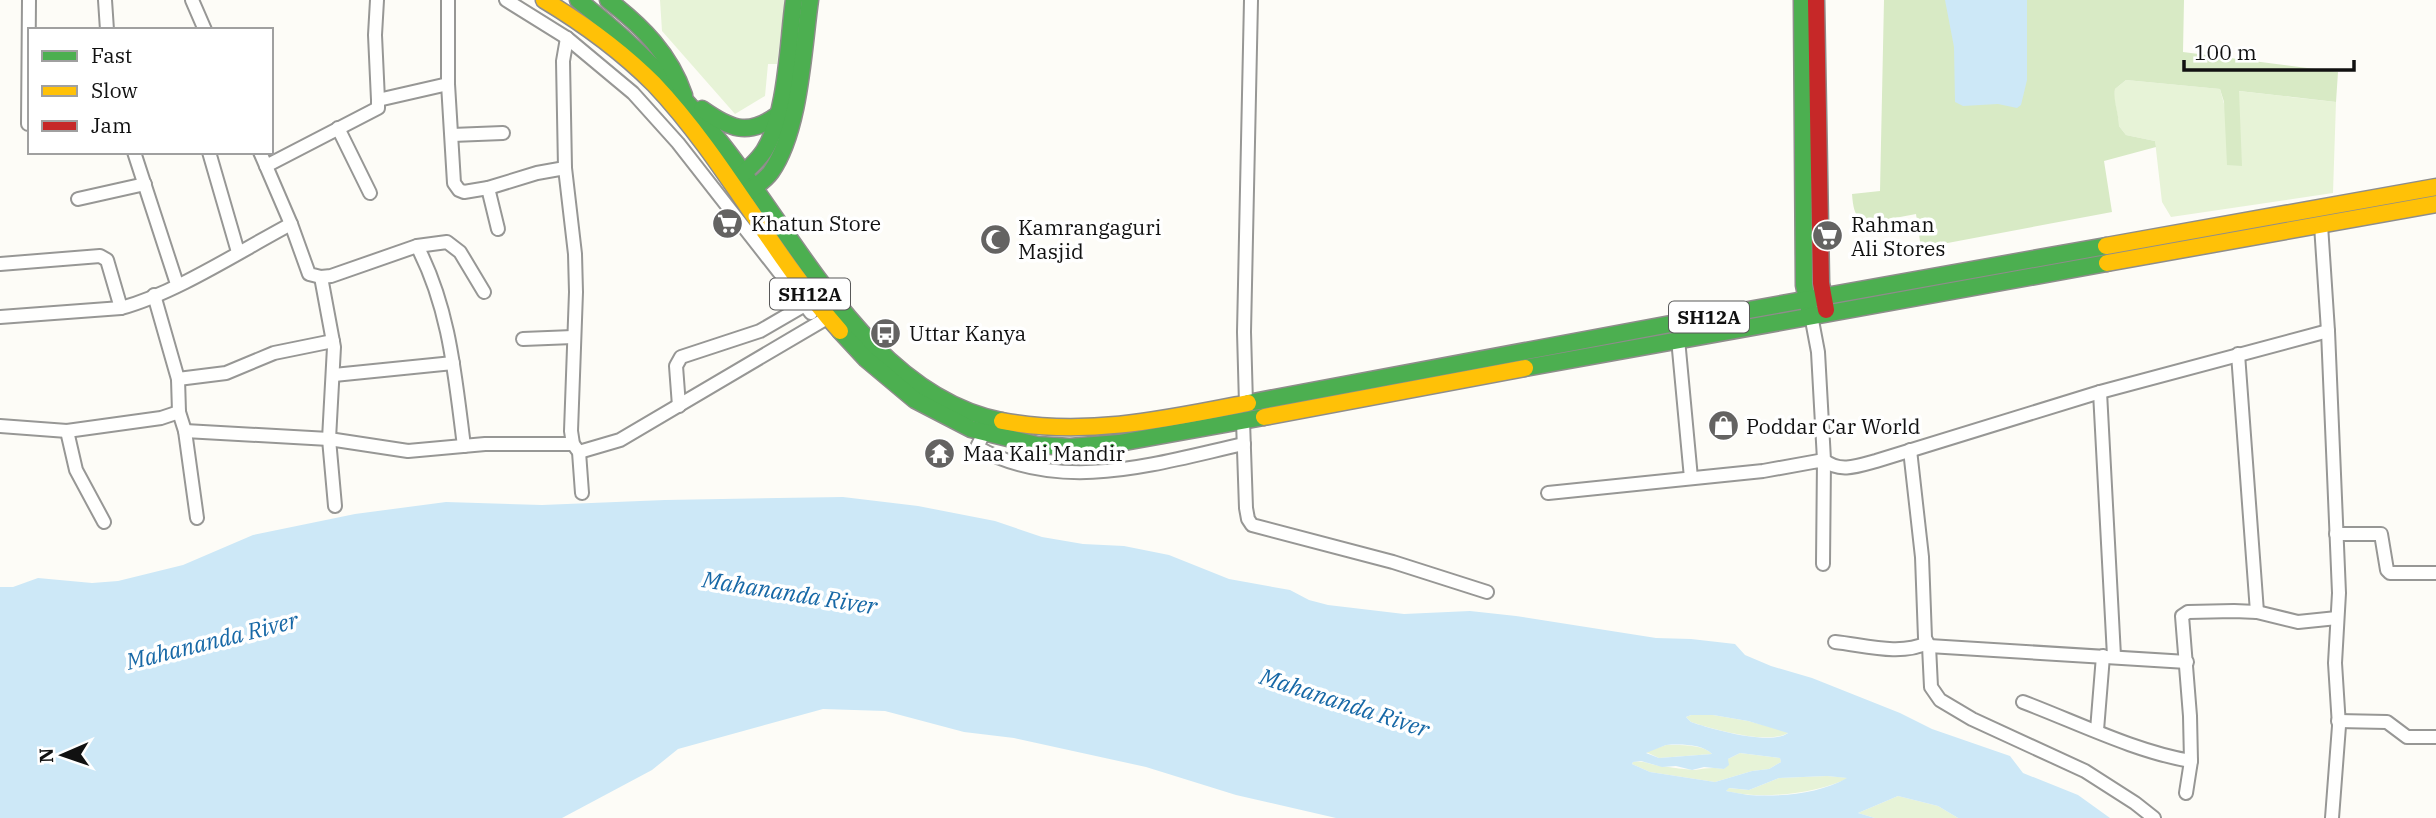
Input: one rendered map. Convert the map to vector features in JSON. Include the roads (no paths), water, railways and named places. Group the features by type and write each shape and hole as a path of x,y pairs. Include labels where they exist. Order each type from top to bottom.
{"main road":[{"name":"SH12A","path":"544,0 602,39 651,82 810,266 839,289 918,370 982,415 1014,425 1044,429 1091,429 1166,419 1817,306 2436,204"},
{"name":"SH12A","path":"578,0 639,48 684,95 823,321 876,372 924,407 984,433 1020,442 1046,453 1062,455 1120,454 1205,437 1243,421 1678,339 1817,306 2436,187"},
{"path":"608,0 621,9 653,42 675,70 684,95 722,123 736,128 758,127 776,116"},
{"path":"742,187 778,163 788,134 794,0"},
{"path":"742,187 767,146 776,116 790,89 810,0"},
{"path":"1802,0 1804,285 1817,306"},
{"path":"1816,0 1821,283 1817,306"}],"street":[{"path":"29,0 29,28"},
{"path":"105,0 107,28"},
{"path":"192,0 204,28"},
{"path":"266,166 378,108 375,35 377,0"},
{"path":"448,0 448,84 454,183 458,190 464,192 488,188 537,173 565,168"},
{"path":"506,0 567,38 633,93 810,302 760,331 681,356 676,366 678,406"},
{"path":"1246,404 1244,332 1251,0"},
{"path":"567,38 563,61 565,168 575,254 573,337 576,448 582,493"},
{"path":"378,100 448,84"},
{"path":"338,128 370,193"},
{"path":"452,135 503,133"},
{"path":"135,154 177,284"},
{"path":"210,154 238,252"},
{"path":"261,154 309,274 331,276 417,246 447,242 454,246 484,292"},
{"path":"78,199 145,184"},
{"path":"724,203 742,187"},
{"path":"488,188 498,229"},
{"path":"0,317 121,308 155,295 291,224"},
{"path":"2321,225 2329,331 2339,593 2335,663 2338,721 2332,818"},
{"path":"417,246 434,281 447,325 464,446"},
{"path":"0,264 100,256 107,260 121,308"},
{"path":"321,277 333,341 334,375 329,439 335,506"},
{"path":"155,295 178,379 179,412 185,431 197,518"},
{"path":"1817,306 1824,460 1823,564"},
{"path":"185,431 329,439 366,447 408,451 464,446 576,448 620,440 823,321"},
{"path":"1548,493 1763,471 1824,460 1842,468 1876,461 2099,392 2329,331"},
{"path":"523,339 573,337"},
{"path":"1678,339 1691,478"},
{"path":"178,379 226,373 274,353 333,341"},
{"path":"2238,354 2257,612"},
{"path":"334,375 453,363"},
{"path":"2097,730 2108,656 2099,392"},
{"path":"0,426 66,431 161,418 179,412"},
{"path":"1243,421 1246,508 1252,525 1414,568 1487,592"},
{"path":"66,431 76,470 104,522"},
{"path":"984,433 977,447 991,454 1027,466 1076,473 1127,469 1244,444"},
{"path":"1910,450 1922,557 1931,688 1935,696 1972,719 2085,771 2154,818"},
{"path":"2336,534 2381,534 2387,570 2390,573 2436,573"},
{"path":"2186,793 2191,761 2187,662 2182,616 2234,611 2257,612 2298,622 2337,618"},
{"path":"1835,642 1902,650 1928,644 2187,662"},
{"path":"2023,702 2164,755 2191,761"},
{"path":"2338,721 2387,722 2407,737 2436,737"}],"water":[{"path":"1945,0 2027,0 2027,80 2021,105 2017,108 1998,104 1963,106 1955,102 1954,47"},
{"name":"Mahananda River","path":"843,497 918,506 995,521 1042,537 1083,544 1124,546 1169,555 1229,579 1290,590 1309,600 1328,605 1404,614 1470,611 1656,638 1735,644 1745,655 1771,666 1812,678 1900,713 1932,729 2010,756 2023,773 2078,795 2110,818 1958,818 1938,806 1898,796 1858,813 1875,818 1336,818 1236,795 1146,767 1014,738 964,732 885,711 823,709 678,749 652,770 562,818 0,818 0,587 13,587 38,578 92,583 118,581 183,565 253,535 355,514 446,502 542,505","holes":["1713,715 1748,721 1788,733 1768,738 1741,735 1691,722 1686,717","1666,745 1678,745 1697,746 1712,754 1659,758 1646,753","1740,753 1780,758 1781,762 1769,769 1715,782 1650,772 1632,764 1641,761 1662,767 1676,766 1692,770 1704,767 1724,769 1729,765 1728,759","1827,776 1847,778 1824,788 1786,795 1748,795 1726,791 1729,788 1749,790 1779,778"]}],"place":[{"name":"Khatun Store","path":"728,223"},
{"name":"Rahman Ali Stores","path":"1828,236"},
{"name":"Kamrangaguri Masjid","path":"995,239"},
{"name":"Uttar Kanya","path":"886,333"},
{"name":"Poddar Car World","path":"1723,426"},
{"name":"Maa Kali Mandir","path":"940,453"}]}
